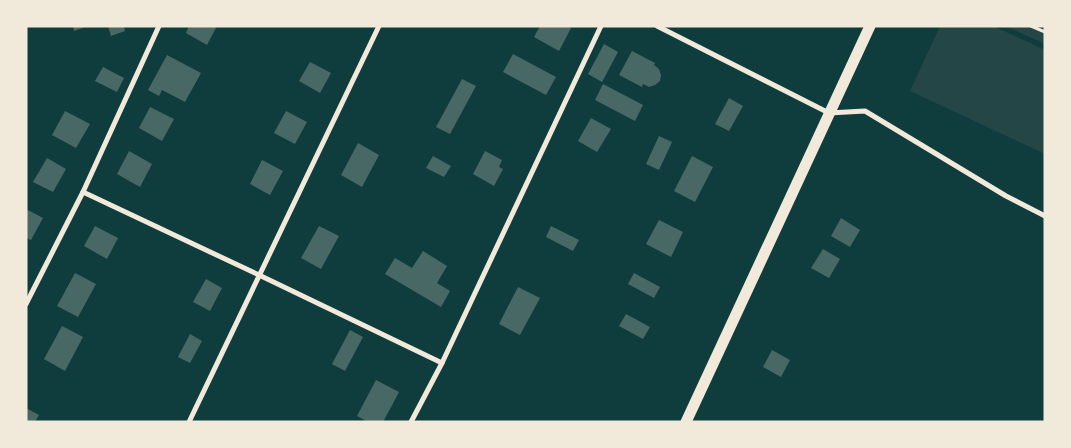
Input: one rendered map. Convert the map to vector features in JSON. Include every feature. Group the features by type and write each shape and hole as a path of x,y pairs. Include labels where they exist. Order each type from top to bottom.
{"main road":[{"path":"686,422 870,26"}],"street":[{"path":"26,304 83,192 159,26"},
{"path":"189,422 379,26"},
{"path":"412,422 442,363 602,26"},
{"path":"657,26 829,113 864,111 1006,196 1045,216"},
{"path":"83,192 259,274 442,363"}],"lane":[{"path":"1031,26 1045,32"}],"shaded area":[{"path":"940,26 993,26 1045,50 1045,154 910,91"},
{"path":"1005,26 1045,26 1045,44"}],"building":[{"path":"73,26 88,26 74,31"},
{"path":"108,26 124,26 125,31 111,36"},
{"path":"189,26 217,26 207,45 186,33"},
{"path":"540,26 567,26 571,28 559,51 534,37"},
{"path":"604,44 618,52 602,82 588,74"},
{"path":"632,51 655,63 654,65 659,69 661,75 660,81 655,85 649,87 643,84 642,87 619,75"},
{"path":"513,54 556,77 546,95 503,72"},
{"path":"167,55 201,73 185,102 162,90 159,96 148,90"},
{"path":"310,62 331,73 320,93 299,81"},
{"path":"103,67 124,78 117,92 95,81"},
{"path":"462,79 476,86 450,134 436,127"},
{"path":"603,84 643,105 635,121 595,100"},
{"path":"729,98 743,106 729,131 715,124"},
{"path":"150,107 174,119 162,141 139,128"},
{"path":"65,111 90,124 76,148 52,135"},
{"path":"286,111 307,122 295,144 274,133"},
{"path":"591,118 611,129 597,152 578,141"},
{"path":"659,136 672,142 659,170 646,164"},
{"path":"358,143 379,155 362,187 341,175"},
{"path":"129,151 152,164 140,187 117,174"},
{"path":"485,151 502,160 499,167 503,169 494,186 473,174"},
{"path":"433,156 451,166 444,177 426,168"},
{"path":"692,156 713,167 695,202 674,191"},
{"path":"47,158 66,169 53,192 33,182"},
{"path":"262,160 283,171 270,195 250,184"},
{"path":"26,209 43,218 31,240 26,238"},
{"path":"841,218 860,230 850,247 831,236"},
{"path":"659,220 683,232 671,257 646,244"},
{"path":"95,226 118,238 107,259 84,246"},
{"path":"319,226 339,236 321,269 301,258"},
{"path":"551,226 579,240 573,251 546,237"},
{"path":"823,249 840,259 829,278 811,268"},
{"path":"423,251 447,266 437,283 450,291 441,307 385,274 395,258 412,268"},
{"path":"75,273 96,284 78,317 57,306"},
{"path":"634,273 660,287 654,298 628,284"},
{"path":"206,279 222,288 210,311 193,302"},
{"path":"518,287 540,298 520,335 499,324"},
{"path":"626,314 650,327 643,339 619,326"},
{"path":"62,326 83,337 65,371 44,359"},
{"path":"350,330 363,337 345,371 332,364"},
{"path":"190,334 202,341 190,363 178,357"},
{"path":"772,350 790,360 781,377 763,367"},
{"path":"376,380 399,392 383,422 368,422 357,416"},
{"path":"26,408 39,415 35,422 26,422"}]}
